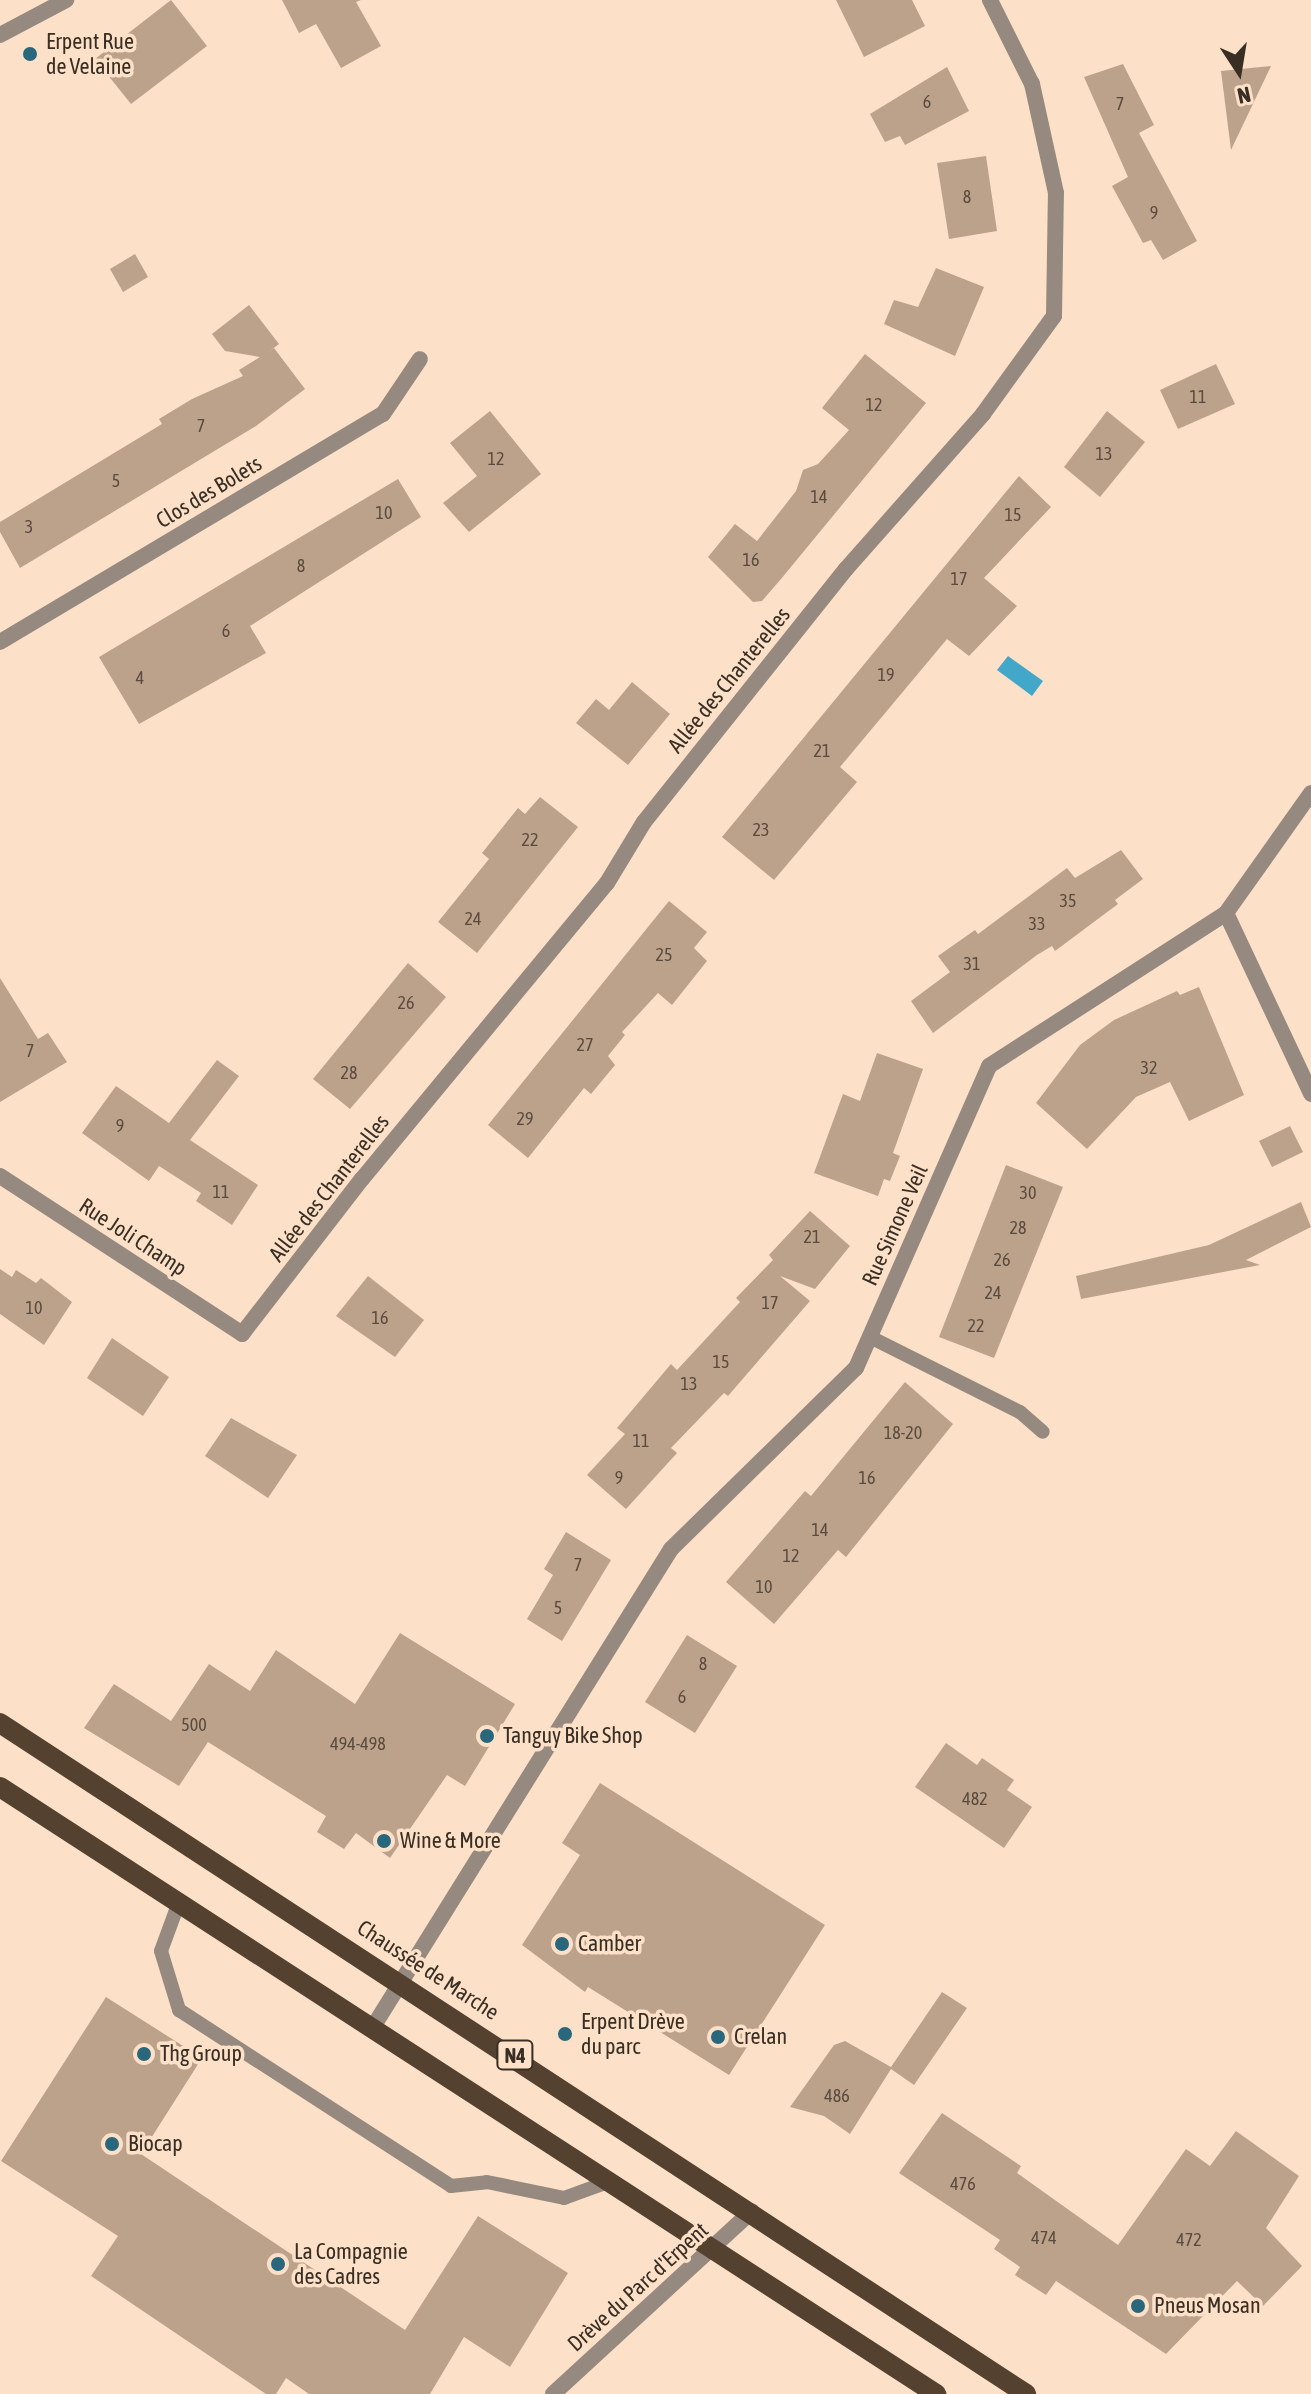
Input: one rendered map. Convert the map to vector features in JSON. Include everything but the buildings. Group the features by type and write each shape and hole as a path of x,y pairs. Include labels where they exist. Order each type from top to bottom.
{"main road":[{"name":"Chaussée de Marche","path":"0,1723 402,1982 1026,2394"},
{"name":"N4","path":"0,1787 936,2394"}],"street":[{"path":"0,35 66,0"},
{"name":"Allée des Chanterelles","path":"242,1334 362,1179 607,883 653,809 884,524 983,414 1054,316 1056,193 1032,84 990,0"},
{"name":"Clos des Bolets","path":"0,642 383,414 420,359"},
{"name":"Rue Simone Veil","path":"373,2027 671,1549 856,1368 989,1066 1226,913 1311,793"},
{"path":"1226,913 1311,1094"},
{"name":"Rue Joli Champ","path":"0,1176 242,1334"},
{"name":"Drève du Parc d'Erpent","path":"553,2394 714,2251 752,2211"}],"lane":[{"path":"870,1337 1020,1412 1043,1432"},
{"path":"179,1902 161,1951 179,2010 451,2186 487,2182 564,2198 608,2182"}],"water":[{"path":"1008,656 1043,681 1032,696 997,670"}],"place":[{"name":"Erpent Rue de Velaine","path":"30,54"},
{"name":"Tanguy Bike Shop","path":"487,1736"},
{"name":"Wine & More","path":"384,1841"},
{"name":"Camber","path":"562,1944"},
{"name":"Erpent Drève du parc","path":"565,2034"},
{"name":"Crelan","path":"718,2037"},
{"name":"Thg Group","path":"144,2054"},
{"name":"Biocap","path":"112,2144"},
{"name":"La Compagnie des Cadres","path":"278,2264"},
{"name":"Pneus Mosan","path":"1138,2306"}]}
